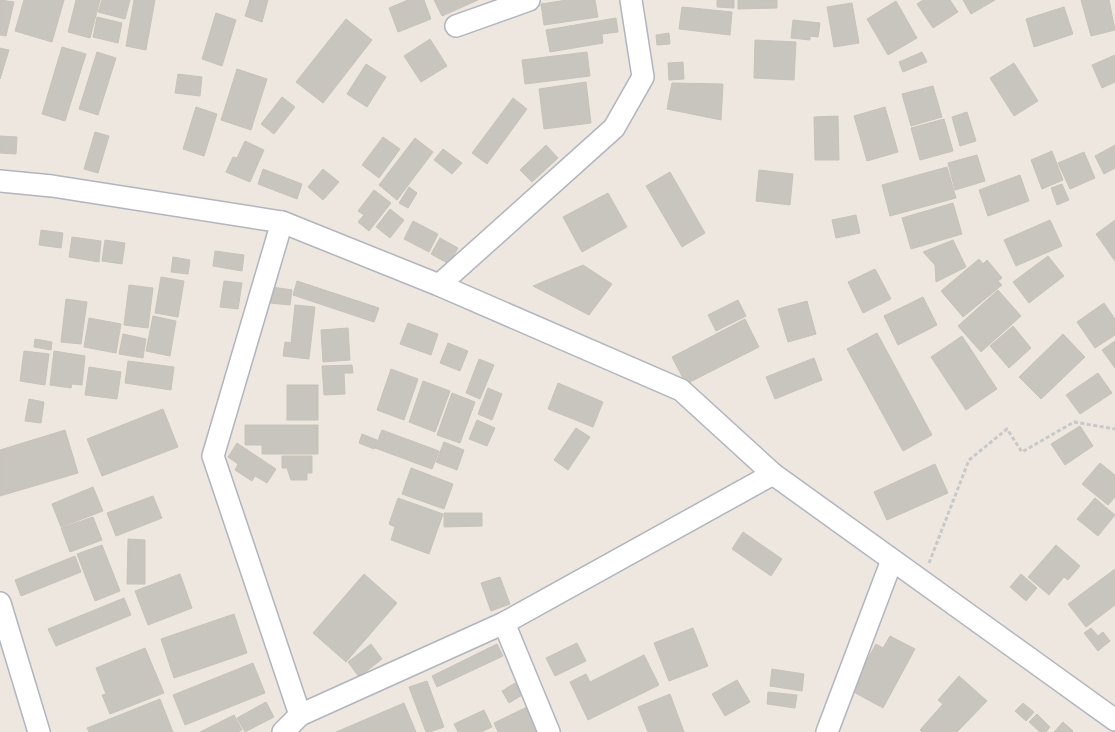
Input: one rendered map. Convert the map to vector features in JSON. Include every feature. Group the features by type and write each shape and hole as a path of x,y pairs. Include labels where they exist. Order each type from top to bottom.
{"street":[{"path":"456,26 529,0"},
{"path":"439,285 614,128 643,78 631,0"},
{"path":"0,181 52,186 282,222 439,285 681,390 773,474 1115,720"},
{"path":"282,222 213,456 290,727 504,622 773,474"},
{"path":"827,732 892,560"},
{"path":"0,603 39,732"},
{"path":"504,622 549,732"}],"path":[{"path":"922,580 969,460 1007,428 1022,452 1074,422 1115,429"}],"building":[{"path":"0,0 14,2 6,36 0,35"},
{"path":"24,0 64,0 52,42 15,31"},
{"path":"76,0 100,0 90,38 68,32"},
{"path":"102,0 130,0 125,19 98,12"},
{"path":"134,0 155,0 146,50 126,46"},
{"path":"250,0 268,0 262,22 245,16"},
{"path":"408,0 424,0 431,19 398,32 389,8"},
{"path":"434,0 478,0 442,16"},
{"path":"567,0 595,0 598,17 544,25 541,4"},
{"path":"717,0 734,0 734,8 717,7"},
{"path":"738,0 777,0 777,8 738,9"},
{"path":"923,0 950,0 958,12 933,28 917,4"},
{"path":"963,0 995,0 971,14"},
{"path":"1081,0 1109,0 1115,30 1091,36"},
{"path":"896,1 917,38 888,55 867,19"},
{"path":"852,3 859,43 834,47 827,7"},
{"path":"682,7 732,12 730,35 679,29"},
{"path":"1064,7 1073,34 1034,47 1026,19"},
{"path":"216,13 236,20 222,66 202,59"},
{"path":"97,17 122,23 118,43 93,37"},
{"path":"616,18 618,32 602,34 603,43 550,52 546,30"},
{"path":"346,19 372,40 323,103 296,82"},
{"path":"793,20 820,23 818,37 810,36 810,40 791,38"},
{"path":"669,33 670,44 657,45 656,35"},
{"path":"430,39 447,66 421,82 404,56"},
{"path":"755,40 796,42 794,80 754,78"},
{"path":"62,47 86,54 65,121 42,114"},
{"path":"0,48 9,50 0,79"},
{"path":"97,52 116,58 98,115 79,109"},
{"path":"587,52 590,76 525,84 522,60"},
{"path":"922,52 927,62 903,72 899,62"},
{"path":"1115,55 1115,82 1102,88 1092,65"},
{"path":"683,62 684,79 669,80 668,63"},
{"path":"1014,63 1038,101 1014,116 990,78"},
{"path":"366,64 386,77 367,107 347,94"},
{"path":"237,69 267,79 251,130 221,120"},
{"path":"178,74 202,77 200,96 175,93"},
{"path":"586,82 591,123 544,129 539,89"},
{"path":"672,83 723,84 721,120 667,109"},
{"path":"933,86 942,117 911,126 902,94"},
{"path":"282,97 295,107 274,134 261,124"},
{"path":"513,98 527,109 487,164 472,153"},
{"path":"196,107 217,114 204,156 183,149"},
{"path":"885,107 898,152 867,161 854,116"},
{"path":"967,112 976,141 960,146 952,117"},
{"path":"838,116 839,160 815,160 814,117"},
{"path":"944,119 953,151 920,160 911,128"},
{"path":"95,132 109,136 98,173 84,169"},
{"path":"0,136 17,137 16,154 0,153"},
{"path":"383,137 400,149 379,178 362,165"},
{"path":"415,138 433,152 397,200 379,185"},
{"path":"245,141 264,150 250,182 226,172 233,157 237,158"},
{"path":"546,145 558,158 532,182 520,170"},
{"path":"1115,145 1115,168 1104,174 1095,156"},
{"path":"443,149 462,163 452,174 434,160"},
{"path":"1052,151 1063,180 1042,189 1031,160"},
{"path":"1084,152 1095,178 1070,189 1058,163"},
{"path":"977,155 985,181 955,190 948,163"},
{"path":"947,167 956,198 890,216 882,185"},
{"path":"263,169 302,184 297,199 258,184"},
{"path":"323,169 339,182 323,200 308,187"},
{"path":"759,170 793,174 790,205 756,201"},
{"path":"670,172 705,233 682,247 646,186"},
{"path":"1020,175 1029,201 988,216 979,190"},
{"path":"1062,184 1069,200 1057,205 1051,188"},
{"path":"409,187 417,193 408,208 399,203"},
{"path":"374,190 391,203 369,231 358,222 364,215 358,211"},
{"path":"608,193 627,227 582,252 563,217"},
{"path":"953,203 962,234 911,249 902,218"},
{"path":"390,209 404,220 390,238 376,227"},
{"path":"856,215 860,233 836,238 832,220"},
{"path":"1050,220 1062,246 1016,266 1004,240"},
{"path":"1115,220 1115,261 1096,234"},
{"path":"413,221 438,234 429,252 404,239"},
{"path":"41,230 63,233 61,248 39,245"},
{"path":"72,237 101,241 99,262 69,257"},
{"path":"440,238 458,248 449,264 431,254"},
{"path":"105,240 125,243 122,264 102,261"},
{"path":"953,240 966,267 936,282 935,265 923,252"},
{"path":"215,251 244,255 242,271 213,266"},
{"path":"1048,256 1064,276 1029,303 1013,282"},
{"path":"173,257 190,260 188,274 171,272"},
{"path":"979,259 983,264 987,260 1002,278 998,281 1002,285 963,317 941,291"},
{"path":"583,265 612,284 589,315 533,286"},
{"path":"875,269 891,299 863,313 848,282"},
{"path":"161,277 184,281 178,317 155,313"},
{"path":"224,281 242,283 238,309 220,307"},
{"path":"297,281 379,308 374,322 293,295"},
{"path":"129,285 153,288 148,328 124,325"},
{"path":"272,287 292,290 290,305 270,303"},
{"path":"998,290 1021,316 981,352 958,326"},
{"path":"923,297 937,325 898,345 884,316"},
{"path":"66,299 87,302 81,344 61,342"},
{"path":"738,300 746,316 716,331 708,315"},
{"path":"807,301 816,334 788,342 778,309"},
{"path":"1104,303 1115,319 1115,335 1095,348 1077,322"},
{"path":"295,305 315,307 309,359 283,356 285,342 291,343"},
{"path":"153,316 176,321 170,356 146,351"},
{"path":"89,318 121,324 116,353 84,347"},
{"path":"745,319 759,347 686,384 672,357"},
{"path":"408,323 438,334 431,355 400,344"},
{"path":"1013,326 1031,348 1009,368 990,346"},
{"path":"348,328 350,360 323,362 321,330"},
{"path":"877,333 932,435 903,451 847,349"},
{"path":"123,334 146,339 143,358 119,354"},
{"path":"1063,334 1085,357 1041,399 1019,377"},
{"path":"962,336 997,389 966,410 931,357"},
{"path":"35,339 52,342 51,350 34,347"},
{"path":"1115,341 1115,368 1102,350"},
{"path":"448,343 468,351 460,371 440,363"},
{"path":"24,351 49,354 45,385 20,381"},
{"path":"54,351 85,356 82,385 72,384 71,388 50,385"},
{"path":"814,358 822,380 775,399 766,377"},
{"path":"479,359 494,365 480,399 466,393"},
{"path":"128,361 174,367 171,390 125,383"},
{"path":"352,365 353,373 344,373 345,394 324,395 322,366"},
{"path":"89,367 121,372 117,399 85,395"},
{"path":"391,369 418,379 404,420 377,410"},
{"path":"1098,373 1112,393 1080,414 1066,395"},
{"path":"423,381 450,391 435,432 409,422"},
{"path":"558,383 603,402 593,427 548,409"},
{"path":"287,385 318,385 318,420 287,420"},
{"path":"488,388 502,394 492,420 478,414"},
{"path":"452,393 475,402 460,443 437,435"},
{"path":"29,399 44,402 41,423 25,421"},
{"path":"163,409 178,447 102,476 87,439"},
{"path":"477,420 495,428 487,446 469,439"},
{"path":"245,425 318,425 318,454 262,454 262,445 245,445"},
{"path":"1080,426 1093,446 1065,465 1051,444"},
{"path":"576,428 590,437 568,470 554,460"},
{"path":"65,430 78,473 0,496 0,450"},
{"path":"382,430 439,451 432,469 375,448"},
{"path":"362,434 377,440 374,449 359,443"},
{"path":"444,442 464,450 457,470 436,462"},
{"path":"237,443 276,469 267,483 255,476 252,481 235,470 238,464 228,457"},
{"path":"282,456 312,456 312,473 307,473 307,480 291,480 287,468 282,468"},
{"path":"1100,463 1115,475 1115,497 1108,505 1082,484"},
{"path":"935,464 948,493 887,520 874,492"},
{"path":"411,468 453,484 444,509 402,494"},
{"path":"93,487 103,511 61,527 52,504"},
{"path":"153,496 162,518 116,536 107,513"},
{"path":"398,498 443,514 429,554 391,540 395,527 389,524"},
{"path":"1095,498 1115,515 1098,536 1077,519"},
{"path":"444,513 482,513 482,526 444,527"},
{"path":"93,517 102,540 70,552 61,528"},
{"path":"743,532 782,559 771,576 732,549"},
{"path":"128,539 145,540 145,584 127,584"},
{"path":"102,545 120,591 95,601 77,554"},
{"path":"1056,545 1080,566 1068,580 1064,577 1049,595 1028,577"},
{"path":"75,556 81,572 21,596 15,580"},
{"path":"1115,569 1115,605 1086,627 1068,604"},
{"path":"180,574 192,608 148,625 135,591"},
{"path":"364,574 397,603 346,662 313,633"},
{"path":"1021,574 1037,588 1026,601 1010,587"},
{"path":"500,577 510,604 491,611 481,583"},
{"path":"124,598 131,615 56,646 48,629"},
{"path":"234,614 247,653 174,678 161,639"},
{"path":"693,628 708,666 669,681 654,643"},
{"path":"1091,628 1098,636 1103,632 1110,641 1098,651 1084,633"},
{"path":"890,636 915,649 883,708 850,690 876,644 883,648"},
{"path":"577,643 586,661 555,676 546,658"},
{"path":"371,644 382,659 359,677 348,662"},
{"path":"497,644 503,656 437,687 432,676"},
{"path":"145,648 164,693 110,714 102,695 106,694 96,668"},
{"path":"644,655 659,685 588,720 570,682 586,674 590,682"},
{"path":"253,663 265,693 185,725 173,695"},
{"path":"772,669 804,674 802,691 770,686"},
{"path":"959,676 987,701 957,732 922,732 920,730 943,704 938,700"},
{"path":"737,680 750,702 725,716 712,694"},
{"path":"427,681 444,727 430,732 426,732 409,687"},
{"path":"515,683 522,695 509,703 502,691"},
{"path":"768,692 797,695 795,708 767,704"},
{"path":"670,694 684,732 648,732 638,707"},
{"path":"160,699 173,732 89,732 87,728"},
{"path":"266,702 274,717 245,732 237,718"},
{"path":"404,703 416,732 336,732"},
{"path":"1023,703 1034,712 1026,721 1015,711"},
{"path":"529,706 542,732 498,732 494,723"},
{"path":"484,710 492,727 481,732 458,732 454,724"},
{"path":"1037,714 1050,727 1046,732 1040,732 1029,722"},
{"path":"234,715 242,730 238,732 200,732"},
{"path":"1063,722 1073,731 1054,732"}]}
